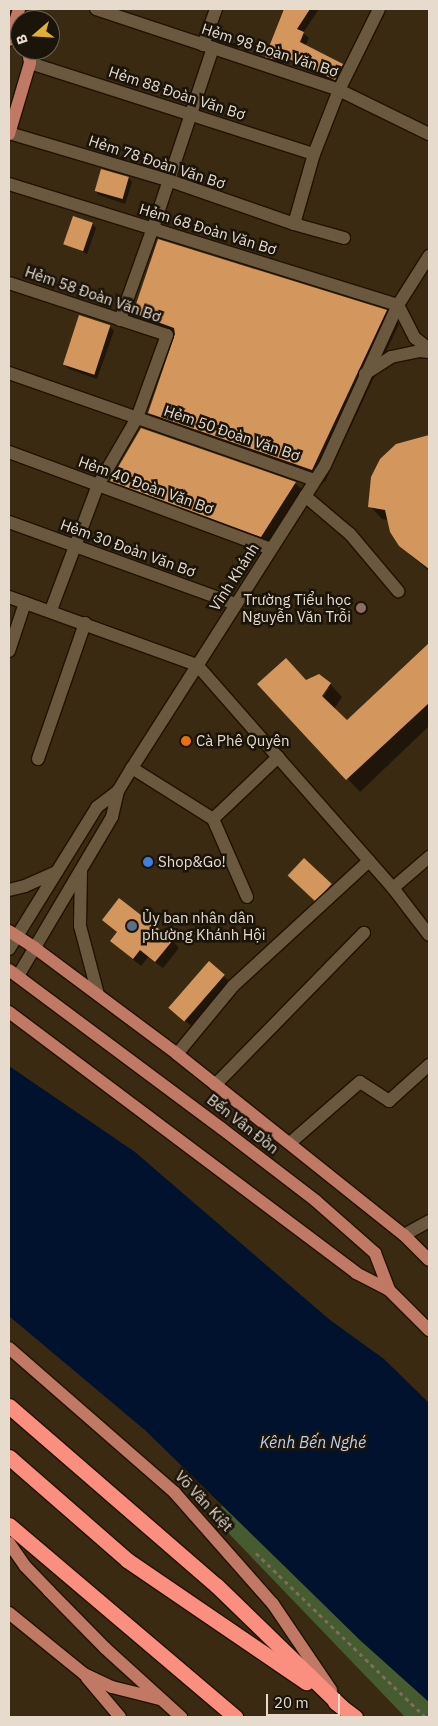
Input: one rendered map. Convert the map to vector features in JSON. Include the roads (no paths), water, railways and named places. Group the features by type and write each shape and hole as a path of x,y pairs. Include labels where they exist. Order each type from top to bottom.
{"highway":[{"path":"9,1406 216,1585 342,1707"},
{"name":"Võ Văn Kiệt","path":"9,1457 127,1560 355,1717"},
{"path":"9,1524 235,1717"}],"main road":[{"path":"9,40 20,9"},
{"path":"9,134 28,60"},
{"name":"Bến Vân Đồn","path":"13,933 177,1054 404,1235 429,1260"},
{"name":"Bến Vân Đồn","path":"13,973 316,1201 375,1252 389,1290 429,1330"},
{"path":"9,1012 356,1273 389,1290"},
{"name":"Võ Văn Kiệt","path":"9,1348 175,1493 273,1604 342,1707"},
{"path":"9,1542 25,1566 48,1591 181,1717"},
{"path":"9,1613 84,1674 120,1717"},
{"path":"84,1674 112,1687 162,1700"}],"street":[{"name":"Hẻm 98 Đoàn Văn Bơ","path":"96,9 339,90 429,134"},
{"path":"120,320 191,114 216,9"},
{"path":"294,224 314,154 339,90 379,9"},
{"name":"Hẻm 88 Đoàn Văn Bơ","path":"40,60 191,114 314,154"},
{"name":"Hẻm 78 Đoàn Văn Bơ","path":"9,134 168,180 294,224 344,238"},
{"name":"Hẻm 68 Đoàn Văn Bơ","path":"9,184 398,305"},
{"name":"Vĩnh Khánh","path":"13,973 35,948 112,817 118,791 325,464 398,305 429,256"},
{"name":"Hẻm 58 Đoàn Văn Bơ","path":"9,282 166,335 138,418"},
{"path":"398,305 415,338 429,351"},
{"path":"365,374 391,357 429,351"},
{"path":"9,373 138,418 98,484 51,610"},
{"name":"Hẻm 50 Đoàn Văn Bơ","path":"138,418 315,480"},
{"name":"Hẻm 40 Đoàn Văn Bơ","path":"9,452 271,549"},
{"path":"305,496 350,534 398,591"},
{"name":"Hẻm 30 Đoàn Văn Bơ","path":"9,522 236,604"},
{"path":"9,597 51,610 197,665 369,860 429,935"},
{"path":"9,651 25,603"},
{"path":"38,759 85,623"},
{"path":"213,819 278,757"},
{"path":"132,768 213,819 247,897"},
{"name":"Vĩnh Khánh","path":"9,949 13,933 57,872 97,807 118,791"},
{"path":"393,888 429,857"},
{"path":"177,1054 233,986 369,860"},
{"path":"81,869 80,926 98,994"},
{"path":"9,890 25,886 57,872"},
{"path":"215,1085 364,932"},
{"path":"290,1143 360,1082 389,1101 429,1065"},
{"path":"404,1235 429,1221"}],"water":[{"name":"Kênh Bến Nghé","path":"9,1066 135,1152 330,1320 384,1359 429,1403 429,1702 360,1640 146,1431 9,1316"}],"place":[{"name":"Trường Tiểu học Nguyễn Văn Trỗi","path":"361,608"},
{"name":"Cà Phê Quyên","path":"186,741"},
{"name":"Shop&Go!","path":"148,862"},
{"name":"Ủy ban nhân dân phường Khánh Hội","path":"132,926"}]}
